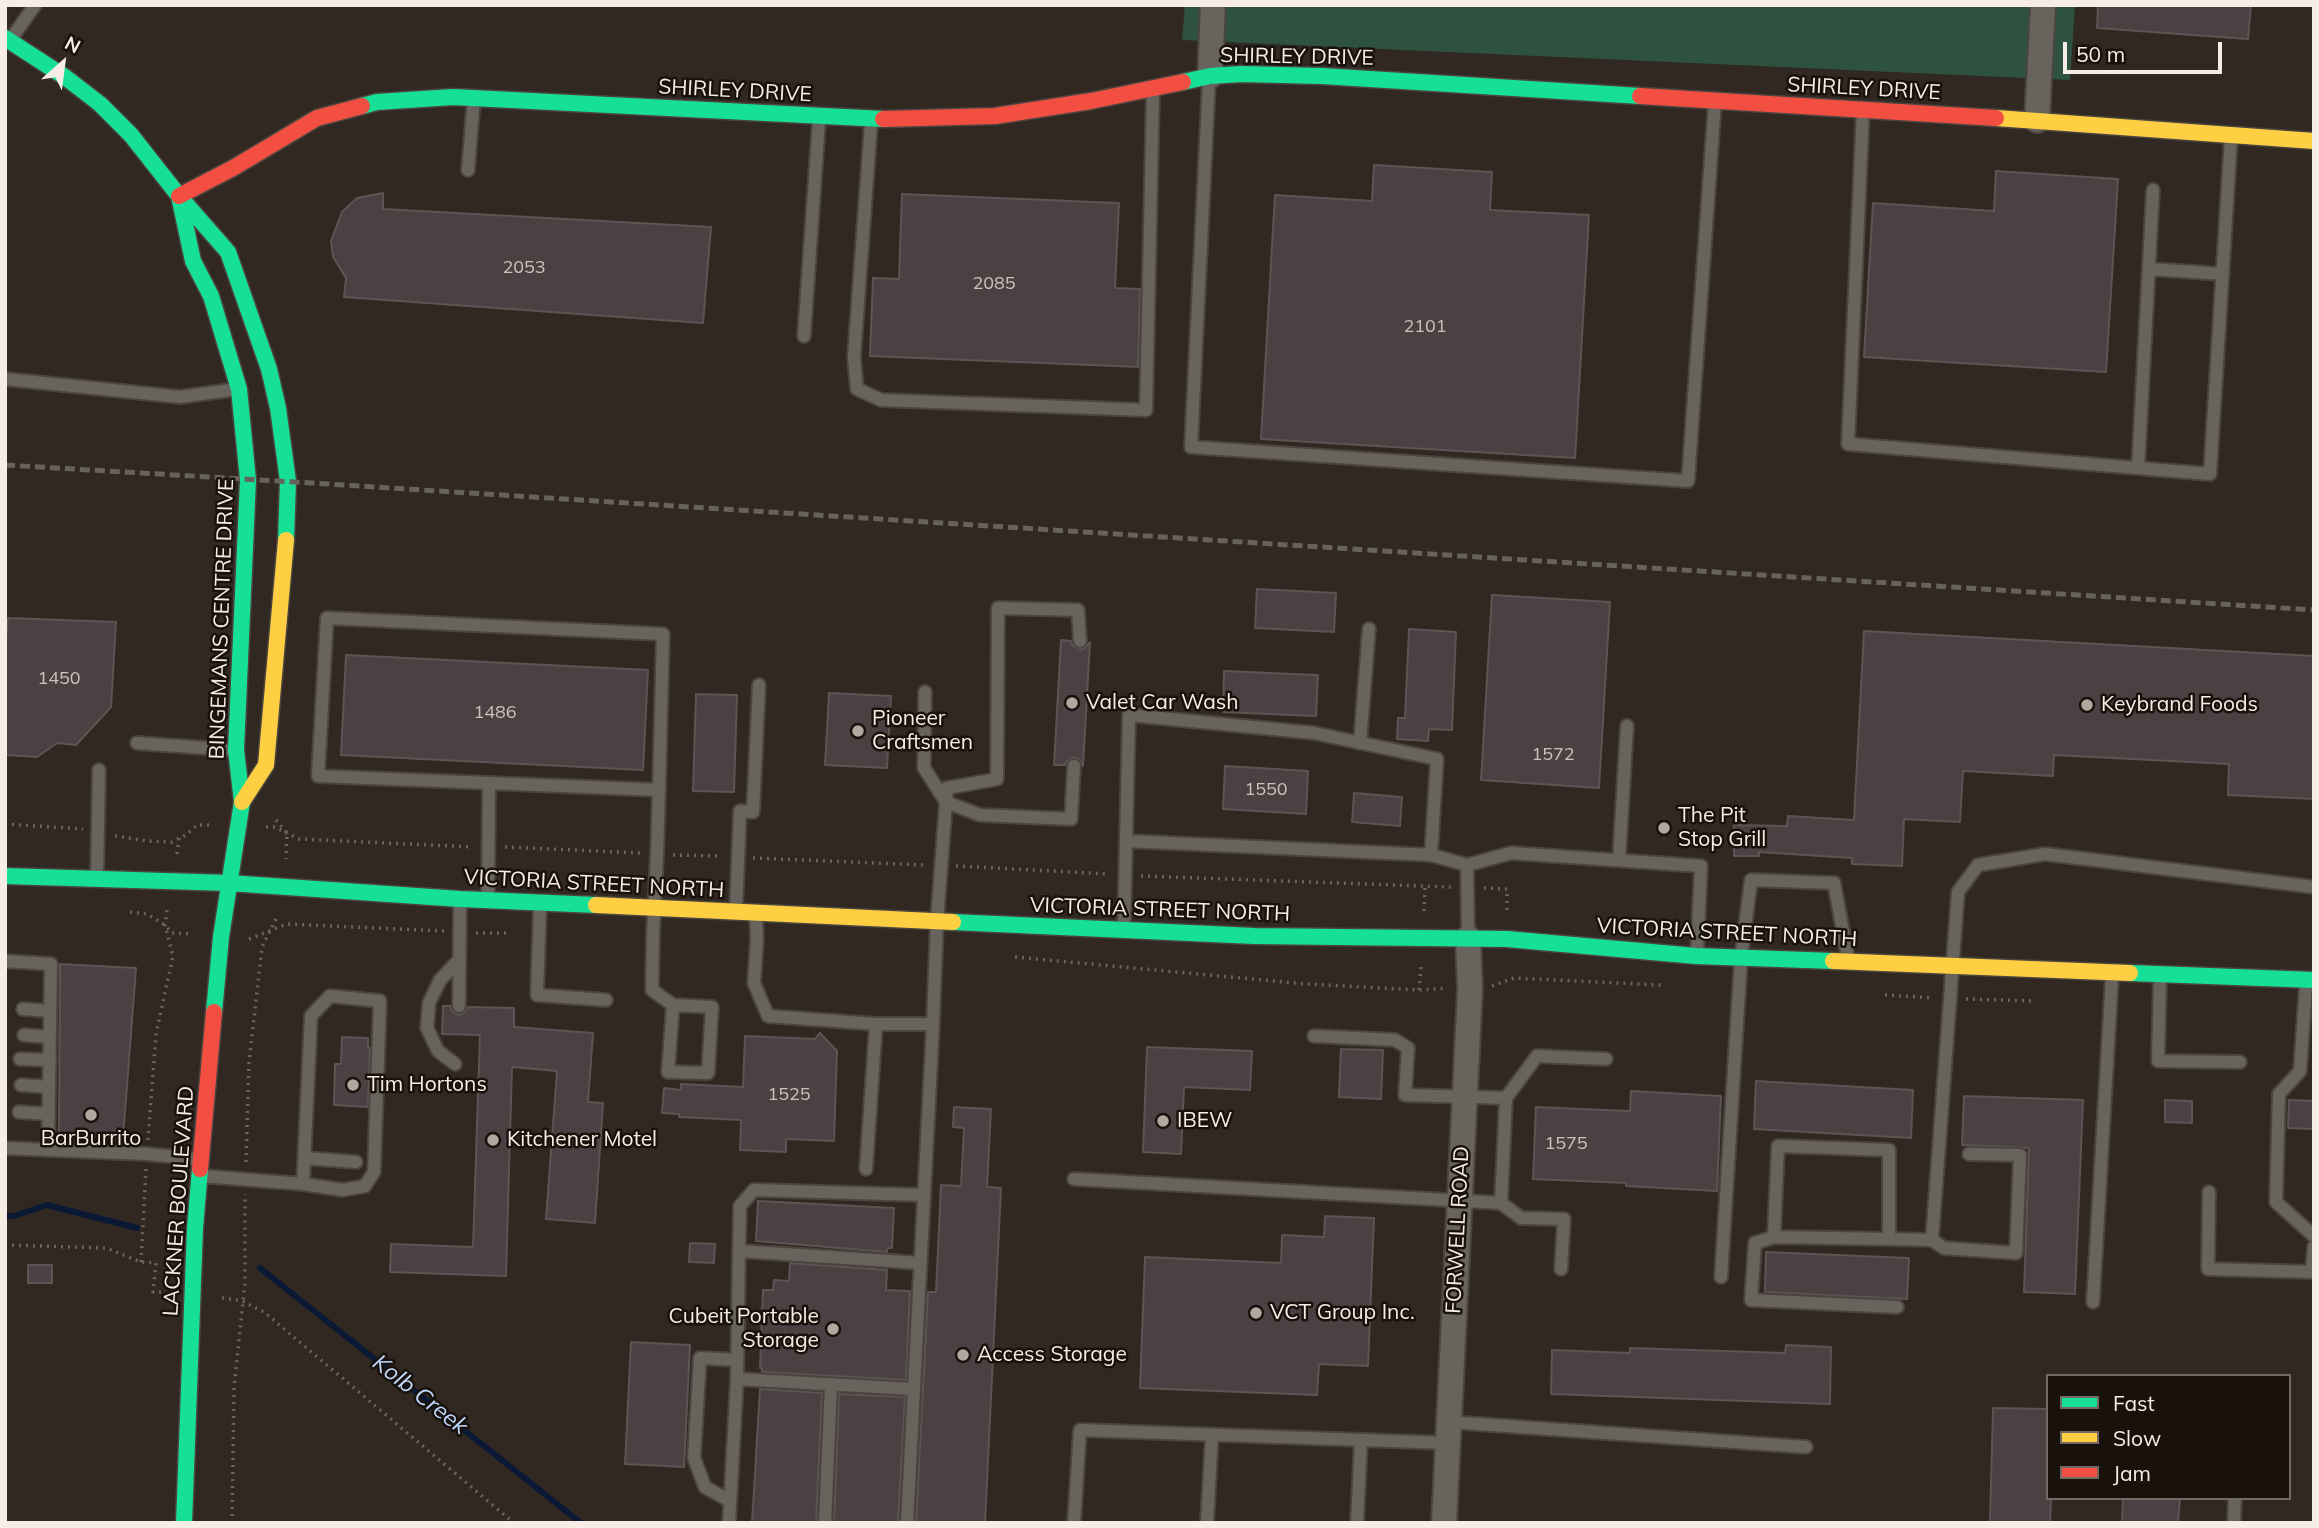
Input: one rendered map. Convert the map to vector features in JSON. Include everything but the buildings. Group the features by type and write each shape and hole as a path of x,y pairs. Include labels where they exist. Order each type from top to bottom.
{"main road":[{"name":"BINGEMANS CENTRE DRIVE","path":"8,39 100,104 131,135 228,252 269,369 278,408 288,481 287,530 266,765 242,802"},
{"name":"SHIRLEY DRIVE","path":"179,196 317,118 377,102 453,97 872,119 995,116 1091,101 1210,76 1241,74 1322,76 2037,120 2314,141"},
{"name":"BINGEMANS CENTRE DRIVE","path":"179,196 193,261 211,296 239,389 248,492 236,750 242,802 229,883"},
{"name":"VICTORIA STREET NORTH","path":"5,876 229,883 488,900 1254,936 1507,939 1696,956 2310,980"},
{"name":"LACKNER BOULEVARD","path":"184,1523 188,1377 201,1168 221,937 229,883"}],"street":[{"path":"1210,76 1213,5"},
{"path":"2037,120 2043,5"},
{"name":"FORWELL ROAD","path":"1444,1523 1470,989 1468,938"}],"lane":[{"path":"8,39 36,5"},
{"path":"1210,76 1191,447 1688,481 1714,101"},
{"path":"872,119 855,357 857,389 881,400 1146,410 1153,88"},
{"path":"468,170 474,98"},
{"path":"1863,110 1848,444 2210,474 2232,135"},
{"path":"804,336 819,116"},
{"path":"2138,468 2153,190"},
{"path":"2149,269 2222,274"},
{"path":"5,379 180,397 239,389"},
{"path":"946,795 997,779 998,608 1078,610 1080,641"},
{"path":"659,790 318,776 327,618 663,634 659,790 652,990 673,1005 712,1007 708,1073 668,1072 673,1005"},
{"path":"1360,743 1368,629"},
{"path":"736,912 740,811 753,812 759,685"},
{"path":"925,692 924,768 946,795 980,815 1071,819 1074,766"},
{"path":"1124,930 1129,715 1314,733 1437,759 1431,855"},
{"path":"1619,860 1627,726"},
{"path":"137,743 236,750"},
{"path":"97,879 99,770"},
{"path":"488,900 489,784"},
{"path":"907,1523 936,921 946,795"},
{"path":"1126,841 1431,855 1467,865 1511,853 1701,866 1696,956"},
{"path":"1932,1240 1958,892 1978,864 2045,854 2314,887"},
{"path":"1467,865 1468,938"},
{"path":"1721,1277 1741,958 1751,880 1834,883 1849,962"},
{"path":"459,1006 460,898"},
{"path":"540,902 537,995 606,1000"},
{"path":"756,912 754,983 768,1016 876,1024 933,1024"},
{"path":"455,1064 438,1051 427,1028 429,1003 440,980 459,960"},
{"path":"5,961 51,964 48,1150"},
{"path":"2093,1302 2113,972"},
{"path":"2160,975 2158,1061 2240,1062"},
{"path":"2310,980 2300,1072 2278,1094 2276,1202 2314,1236"},
{"path":"5,1147 148,1154 246,1180 343,1190 366,1186 374,1172 380,1001 330,996 311,1016 303,1184"},
{"path":"23,1009 50,1011"},
{"path":"866,1169 876,1024"},
{"path":"24,1035 50,1037"},
{"path":"1314,1036 1395,1040 1408,1048 1405,1095 1506,1098"},
{"path":"1501,1203 1506,1098 1537,1056 1606,1059"},
{"path":"20,1059 50,1060"},
{"path":"22,1085 49,1087"},
{"path":"19,1112 49,1114"},
{"path":"1774,1237 1777,1146 1889,1150 1889,1239"},
{"path":"1897,1307 1751,1300 1755,1243 1774,1237 1932,1240 1944,1248 2017,1253 2020,1155 1969,1154"},
{"path":"305,1158 356,1162"},
{"path":"1074,1179 1501,1203 1521,1218 1564,1219 1561,1269"},
{"path":"729,1523 737,1379 740,1206 754,1190 923,1195"},
{"path":"2208,1192 2208,1269 2312,1272 2314,1247"},
{"path":"739,1251 920,1263"},
{"path":"730,1501 705,1487 694,1458 700,1358 737,1360"},
{"path":"737,1379 912,1389"},
{"path":"825,1523 831,1384"},
{"path":"1074,1523 1080,1430 1361,1440 1448,1433 1806,1447"},
{"path":"1207,1523 1212,1435"},
{"path":"1357,1523 1361,1440"},
{"path":"2234,1523 2235,1500"}],"path":[{"path":"276,820 287,832 288,844"},
{"path":"5,824 79,828 148,841 172,842 197,825 203,824"},
{"name":"VICTORIA STREET NORTH","path":"275,827 299,839 457,846"},
{"path":"178,844 179,838"},
{"name":"VICTORIA STREET NORTH","path":"503,847 630,853"},
{"name":"VICTORIA STREET NORTH","path":"672,855 717,856"},
{"path":"753,858 919,865"},
{"name":"VICTORIA STREET NORTH","path":"964,867 1105,874"},
{"name":"VICTORIA STREET NORTH","path":"1143,876 1438,886"},
{"path":"1425,885 1425,901"},
{"path":"1495,888 1507,889 1507,904"},
{"path":"132,912 147,914 165,923 172,933"},
{"path":"232,1523 234,1387 245,1283 249,1063 262,947 278,915"},
{"path":"141,1262 156,1034 173,956 165,923"},
{"path":"253,939 287,924 432,931"},
{"path":"480,933 516,933"},
{"path":"1008,956 1306,984 1419,990 1442,988"},
{"path":"1419,990 1420,974"},
{"path":"1486,989 1514,978"},
{"path":"5,1245 106,1248 141,1262 156,1263 153,1292 160,1292"},
{"path":"222,1298 242,1301 264,1312 514,1523"}],"green space":[{"path":"1185,5 2075,5 2070,80 1182,40"}],"waterway":[{"name":"Kolb Creek","path":"5,1216 14,1216 47,1205 137,1228"},
{"name":"Kolb Creek","path":"260,1268 581,1523"}],"railway":[{"path":"5,465 2314,610"}],"traffic: fast":[{"path":"5,38 65,77 100,104 131,135 228,252 269,369 278,408 288,481 286,540"},
{"path":"1183,82 1210,76 1241,74 1322,76 1640,96"},
{"path":"362,106 377,102 453,97 883,119"},
{"path":"179,196 193,261 211,296 239,389 248,480 236,750 242,802 221,937 214,1012"},
{"path":"5,876 229,883 460,899 596,905"},
{"path":"953,922 1254,936 1507,939 1696,956 1833,961"},
{"path":"2130,973 2314,980"},
{"path":"184,1523 195,1228 200,1169"}],"traffic: slow":[{"path":"1996,118 2314,141"},
{"path":"242,802 266,765 286,540"},
{"path":"596,905 953,922"},
{"path":"1833,961 2130,973"}],"traffic: jam":[{"path":"883,119 995,116 1091,101 1183,82"},
{"path":"1640,96 1996,118"},
{"path":"179,196 233,168 317,118 362,106"},
{"path":"200,1169 214,1012"}],"place":[{"name":"Valet Car Wash","path":"1072,703"},
{"name":"Keybrand Foods","path":"2087,705"},
{"name":"Pioneer Craftsmen","path":"858,731"},
{"name":"The Pit Stop Grill","path":"1664,828"},
{"name":"Tim Hortons","path":"353,1085"},
{"name":"BarBurrito","path":"91,1115"},
{"name":"IBEW","path":"1163,1121"},
{"name":"Kitchener Motel","path":"493,1140"},
{"name":"VCT Group Inc.","path":"1256,1313"},
{"name":"Cubeit Portable Storage","path":"833,1329"},
{"name":"Access Storage","path":"963,1355"}]}
